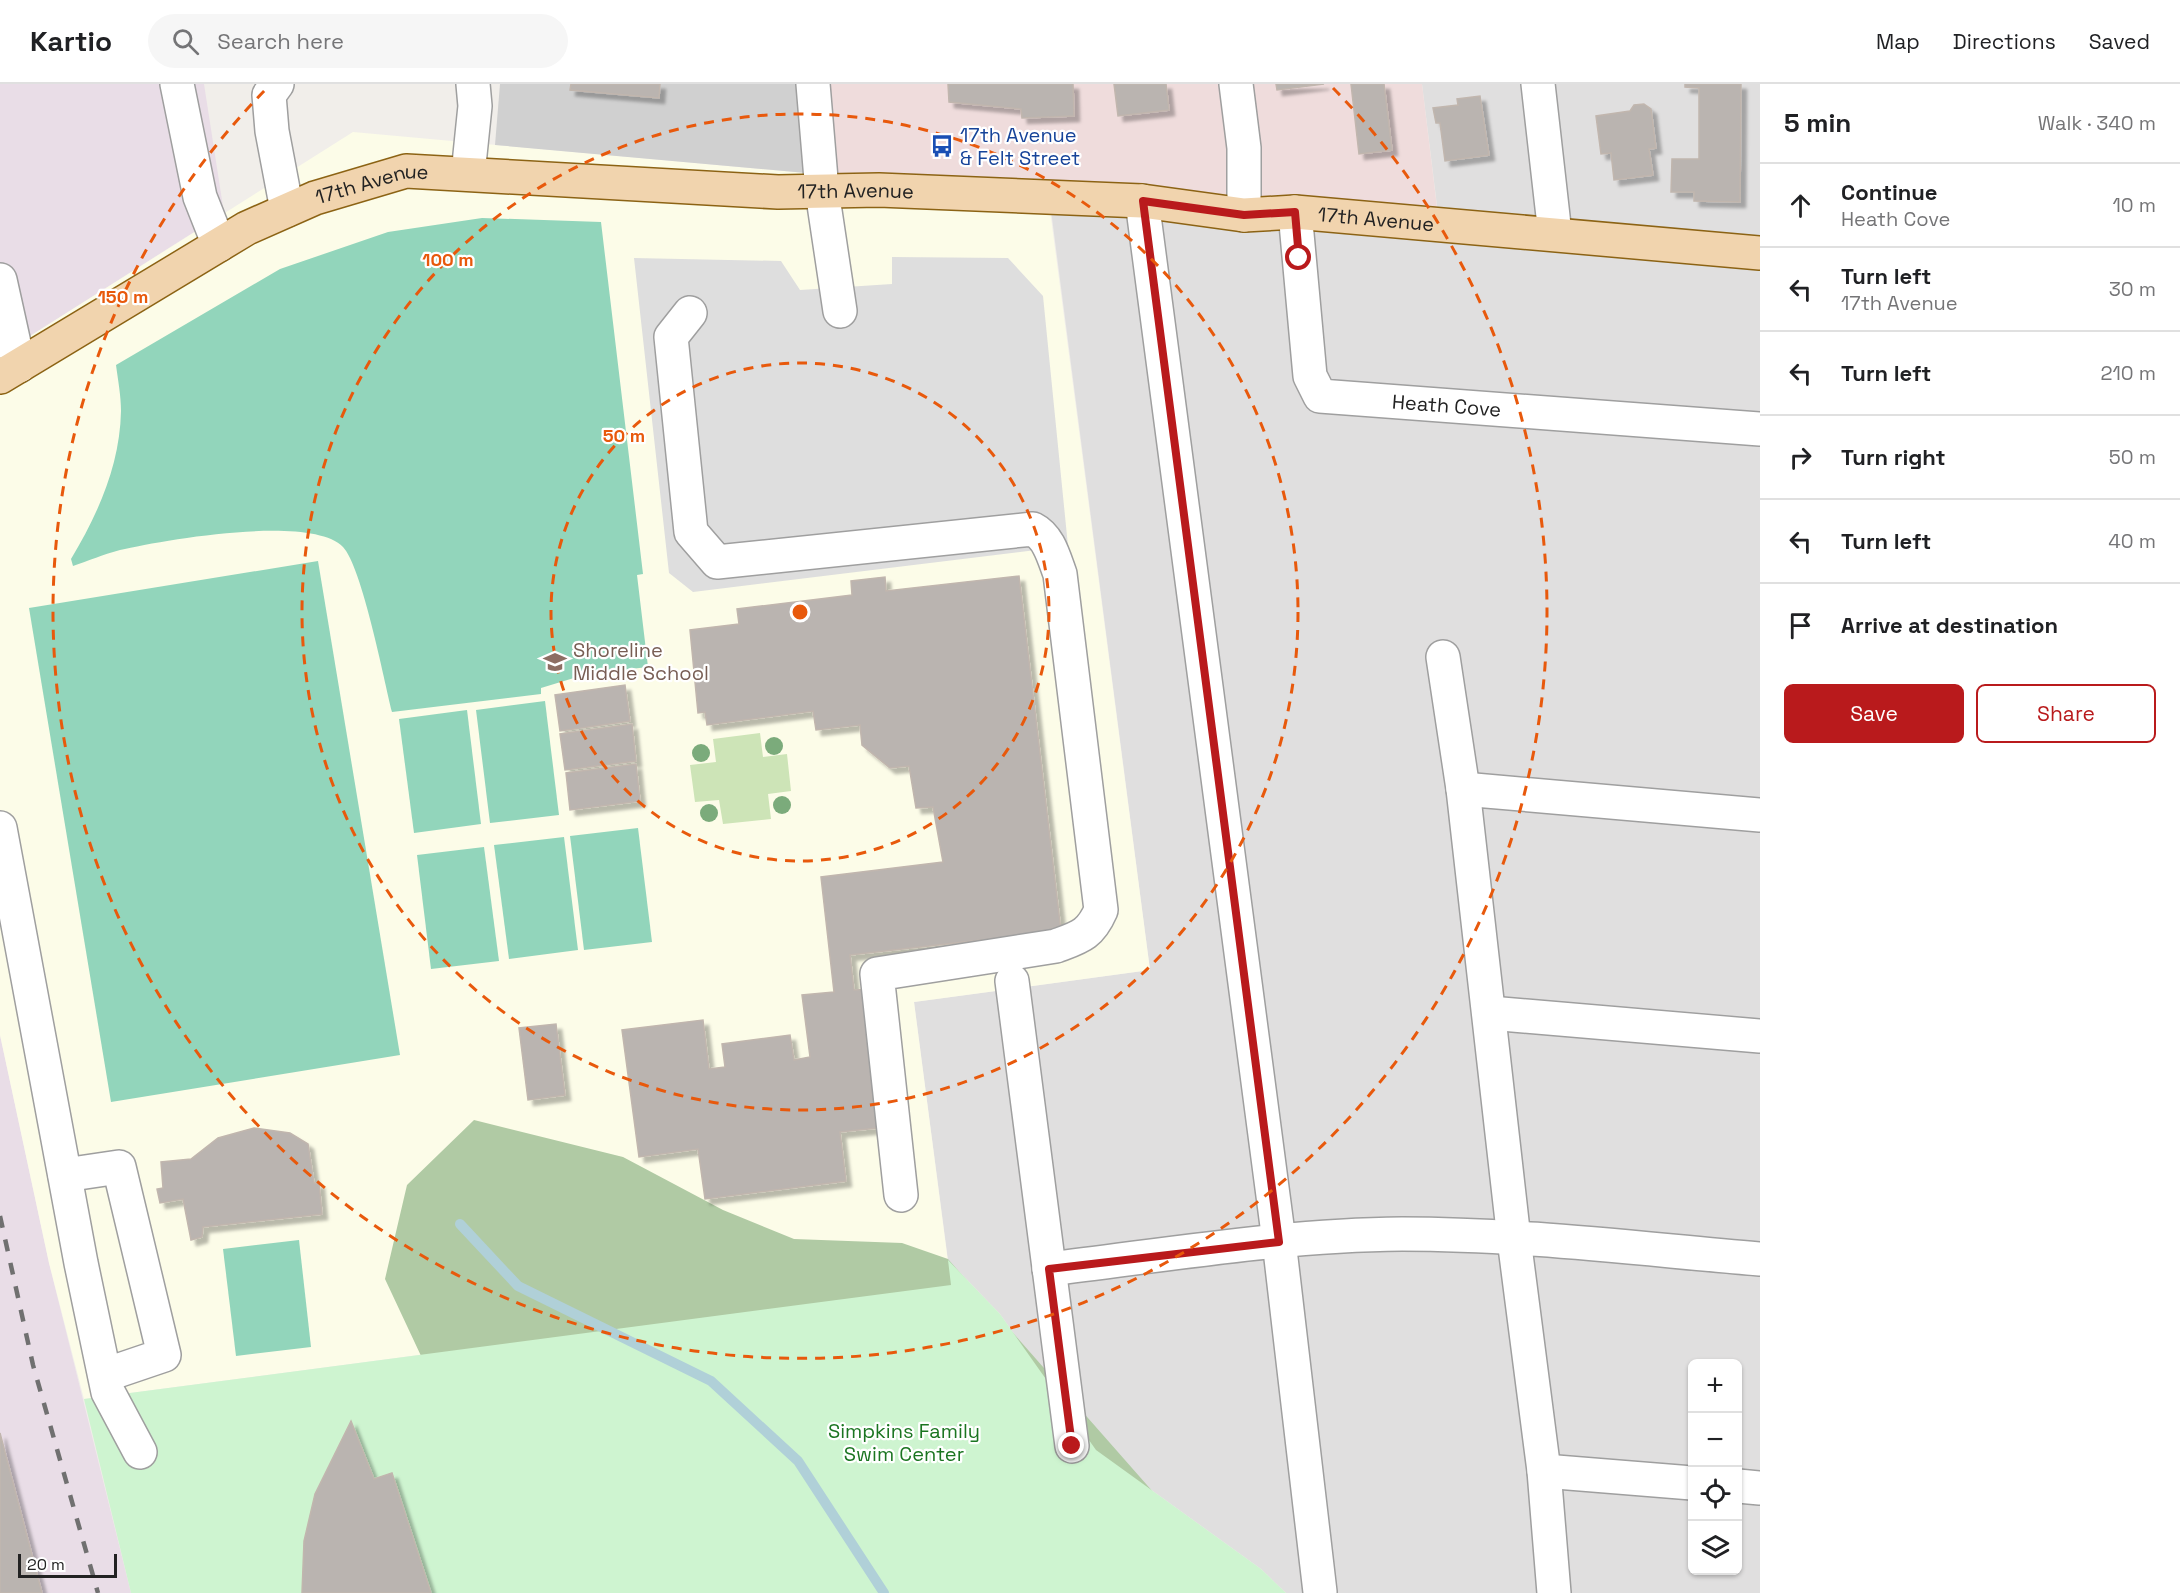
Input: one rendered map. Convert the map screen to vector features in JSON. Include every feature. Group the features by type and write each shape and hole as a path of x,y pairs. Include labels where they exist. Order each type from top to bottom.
{"main road":[{"name":"17th Avenue","path":"9,371 247,228 315,198 406,171 778,192 879,190 1143,201 1244,215 1295,212 1760,253"}],"street":[{"path":"177,84 200,197 219,245"},
{"path":"277,84 269,95 272,131 287,210"},
{"path":"468,174 475,106 473,84"},
{"path":"813,84 822,191 840,311"},
{"path":"1236,84 1244,148 1244,215"},
{"path":"1538,84 1555,234"},
{"path":"1143,201 1279,1242 1320,1592"},
{"name":"Heath Cove","path":"1295,212 1310,376 1320,396 1760,429"},
{"path":"0,280 9,371"},
{"path":"690,313 671,337 691,532 717,562 1033,529 1040,532 1049,546 1060,574 1101,910 1094,927 1083,936 1056,946 877,974 901,1195"},
{"path":"1443,657 1463,789 1490,1013 1514,1239 1544,1471 1554,1593"},
{"path":"1463,789 1760,815"},
{"path":"0,828 108,1392 140,1452"},
{"path":"1012,981 1072,1446"},
{"path":"1490,1013 1760,1036"},
{"path":"65,1175 119,1167 164,1355 105,1375"},
{"path":"1049,1269 1279,1242 1401,1234 1514,1239 1760,1259"},
{"path":"1544,1471 1688,1483"},
{"path":"1742,1486 1760,1488"}],"shaded area":[{"path":"0,84 204,84 224,213 0,355"},
{"path":"500,84 820,84 828,175 495,145"},
{"path":"820,84 1422,84 1440,232 829,176"},
{"path":"1422,84 1760,84 1760,1593 1286,1593 1261,1569 1096,1450 1000,1314 948,1260 914,1002 1150,970 1049,195 1440,230"},
{"name":"Shoreline Middle School","path":"353,132 1048,195 1150,970 914,1002 951,1285 84,1399 49,1263 0,1035 0,355"},
{"path":"892,257 1008,258 1043,296 1068,546 693,592 669,573 634,258 781,261 800,290 892,284"},
{"path":"0,1035 49,1263 131,1593 0,1593"}],"green space":[{"path":"482,218 601,222 643,574 637,575 648,667 587,674 541,688 541,694 392,712 372,625 358,577 343,547 326,537 301,532 270,531 201,536 120,550 73,566 71,559 98,507 117,451 121,411 116,365 280,269 388,232"},
{"path":"318,561 400,1055 111,1102 29,608"},
{"path":"545,701 559,815 490,823 476,710"},
{"path":"467,710 481,824 414,833 399,719"},
{"path":"760,733 763,757 787,754 791,791 768,794 771,819 723,824 719,800 695,802 690,765 716,762 713,739"},
{"path":"638,828 652,942 584,950 570,836"},
{"path":"564,837 578,950 509,959 494,845"},
{"path":"484,847 499,961 431,969 417,855"},
{"path":"474,1120 623,1157 723,1210 794,1239 902,1243 948,1259 1154,1493 444,1405 385,1279 407,1185"},
{"path":"299,1240 311,1347 236,1356 223,1249"},
{"name":"Simpkins Family Swim Center","path":"948,1260 1000,1314 1096,1450 1261,1569 1286,1593 131,1593 84,1399 951,1285"}],"building":[{"path":"571,84 660,84 659,98 570,90"},
{"path":"948,84 1073,84 1074,116 1022,118 1021,109 949,102"},
{"path":"1114,84 1166,84 1169,110 1118,116"},
{"path":"1276,84 1324,84 1277,90"},
{"path":"1351,84 1384,84 1392,150 1359,154"},
{"path":"1685,84 1741,84 1740,202 1694,201 1694,192 1671,192 1672,159 1699,159 1699,88 1685,87"},
{"path":"1480,96 1489,155 1445,161 1440,123 1436,123 1433,108 1458,105 1457,99"},
{"path":"1644,104 1651,109 1656,148 1649,149 1653,175 1614,180 1611,153 1601,154 1596,116 1630,111 1634,105"},
{"path":"1019,576 1061,931 850,955 854,990 870,989 887,1127 840,1132 846,1181 705,1199 698,1149 639,1157 622,1030 703,1020 709,1069 725,1067 722,1044 790,1035 794,1060 810,1057 802,995 834,992 821,877 943,862 933,807 916,808 909,766 890,768 862,745 860,725 816,730 813,711 707,725 705,712 698,713 690,630 739,624 737,609 852,595 851,581 885,577 886,591"},
{"path":"625,685 630,721 560,731 555,695"},
{"path":"632,724 636,761 565,770 560,734"},
{"path":"636,764 640,801 570,810 566,773"},
{"path":"556,1024 565,1095 528,1100 519,1028"},
{"path":"254,1128 290,1133 308,1144 314,1183 319,1183 322,1214 203,1227 202,1237 191,1240 183,1199 160,1203 157,1189 163,1188 161,1162 191,1159 218,1138"},
{"path":"351,1421 374,1479 392,1473 431,1593 302,1593 304,1541 315,1494"},
{"path":"0,1433 42,1593 0,1593"}],"waterway":[{"path":"460,1224 518,1286 711,1381 798,1461 884,1593"}],"railway":[{"path":"0,1216 33,1365 98,1593"}],"place":[{"name":"17th Avenue & Felt Street","path":"942,146"},
{"name":"Shoreline Middle School","path":"555,662"}],"route":[{"path":"1072,1446 1049,1269 1279,1242 1143,201 1244,215 1295,212 1299,258"}]}
